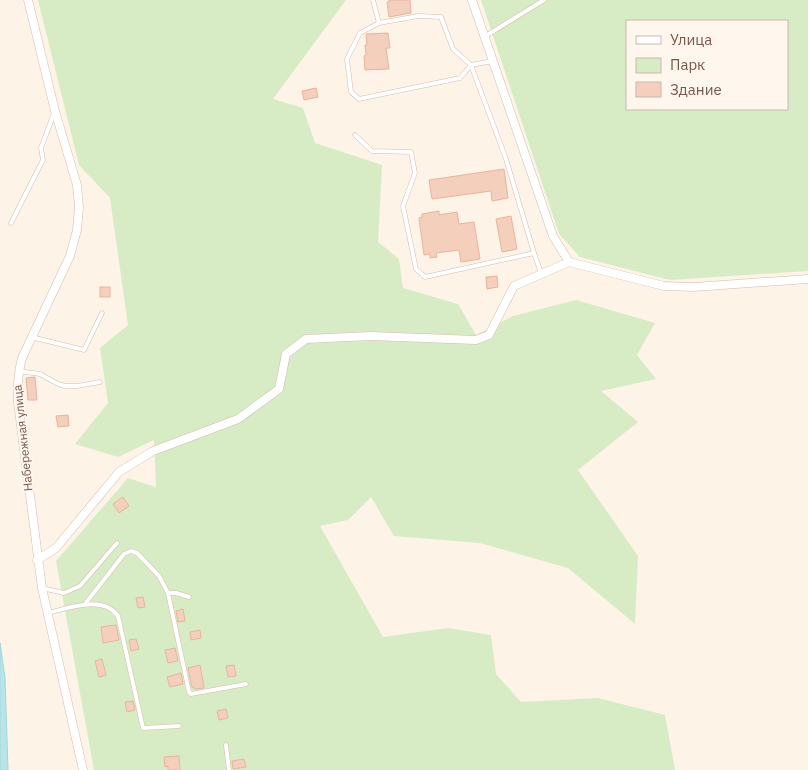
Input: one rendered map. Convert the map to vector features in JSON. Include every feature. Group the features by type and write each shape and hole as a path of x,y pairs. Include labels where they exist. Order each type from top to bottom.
{"street":[{"name":"Набережная улица","path":"28,0 55,111 77,186 79,207 77,230 70,256 31,337 18,370 16,387 37,560 47,613 83,770"},
{"path":"472,0 553,236 569,262"},
{"path":"37,560 56,548 120,472 153,451 238,419 279,389 286,354 306,339 371,336 476,340 489,335 514,286 569,262 664,286 694,287 808,279"}],"lane":[{"path":"373,0 378,23"},
{"path":"484,37 544,0"},
{"path":"493,61 471,65 460,78 359,99 351,92 347,59 360,33 378,23 418,16 441,17 452,49 471,65 506,159 541,273"},
{"path":"11,223 43,160 41,148 55,111"},
{"path":"355,136 372,151 411,152 415,173 403,206 416,268 425,278 534,254"},
{"path":"31,337 84,350 102,313"},
{"path":"18,370 40,374 65,386 100,382"},
{"path":"42,588 64,593 80,586 117,543"},
{"path":"85,604 124,554 131,551 136,553 159,576 168,593 189,692 192,694 246,684"},
{"path":"168,593 189,597"},
{"path":"47,613 85,604 107,606 118,616 143,728 179,726"},
{"path":"226,745 229,770"}],"green space":[{"path":"38,0 346,0 273,99 303,108 315,143 382,165 378,242 399,259 403,288 458,304 476,335 513,316 576,300 655,323 637,355 656,379 601,391 638,422 578,470 638,556 635,624 568,568 480,543 394,536 371,497 348,520 320,526 383,637 448,628 491,635 496,674 521,702 598,698 665,715 675,770 94,770 56,561 128,478 156,487 154,440 118,457 75,444 108,403 100,348 128,325 110,198 79,165"},
{"path":"481,0 808,0 808,271 670,280 580,257 559,234"}],"water":[{"path":"0,643 5,678 8,770 0,770"}],"building":[{"path":"389,0 410,0 411,13 389,17 387,2"},
{"path":"388,33 390,48 386,48 389,69 365,70 366,34"},
{"path":"316,88 318,97 304,100 302,91"},
{"path":"504,169 508,198 492,201 491,191 432,199 429,180"},
{"path":"439,211 439,215 457,212 459,224 474,222 480,259 461,262 459,250 436,253 437,257 430,258 430,254 424,255 419,218 422,217 422,214"},
{"path":"511,216 517,249 502,252 496,219"},
{"path":"497,276 498,287 487,289 486,277"},
{"path":"100,287 110,287 110,297 100,297"},
{"path":"35,377 37,400 28,400 26,378"},
{"path":"68,415 69,426 58,427 56,416"},
{"path":"123,497 129,506 119,513 113,504"},
{"path":"143,597 145,607 138,608 136,598"},
{"path":"183,609 185,621 178,622 176,611"},
{"path":"116,625 119,640 103,643 101,627"},
{"path":"200,630 201,638 191,640 190,632"},
{"path":"136,639 139,649 131,651 129,640"},
{"path":"175,648 178,661 168,663 165,650"},
{"path":"102,659 106,675 99,677 95,661"},
{"path":"200,665 204,688 196,689 192,687 188,668"},
{"path":"234,665 236,676 228,677 226,666"},
{"path":"181,673 183,684 170,687 167,677"},
{"path":"133,701 135,710 127,712 125,702"},
{"path":"226,709 228,718 219,720 217,711"},
{"path":"179,756 180,770 168,770 168,766 165,767 164,757"},
{"path":"244,759 246,767 233,769 232,761"}]}
